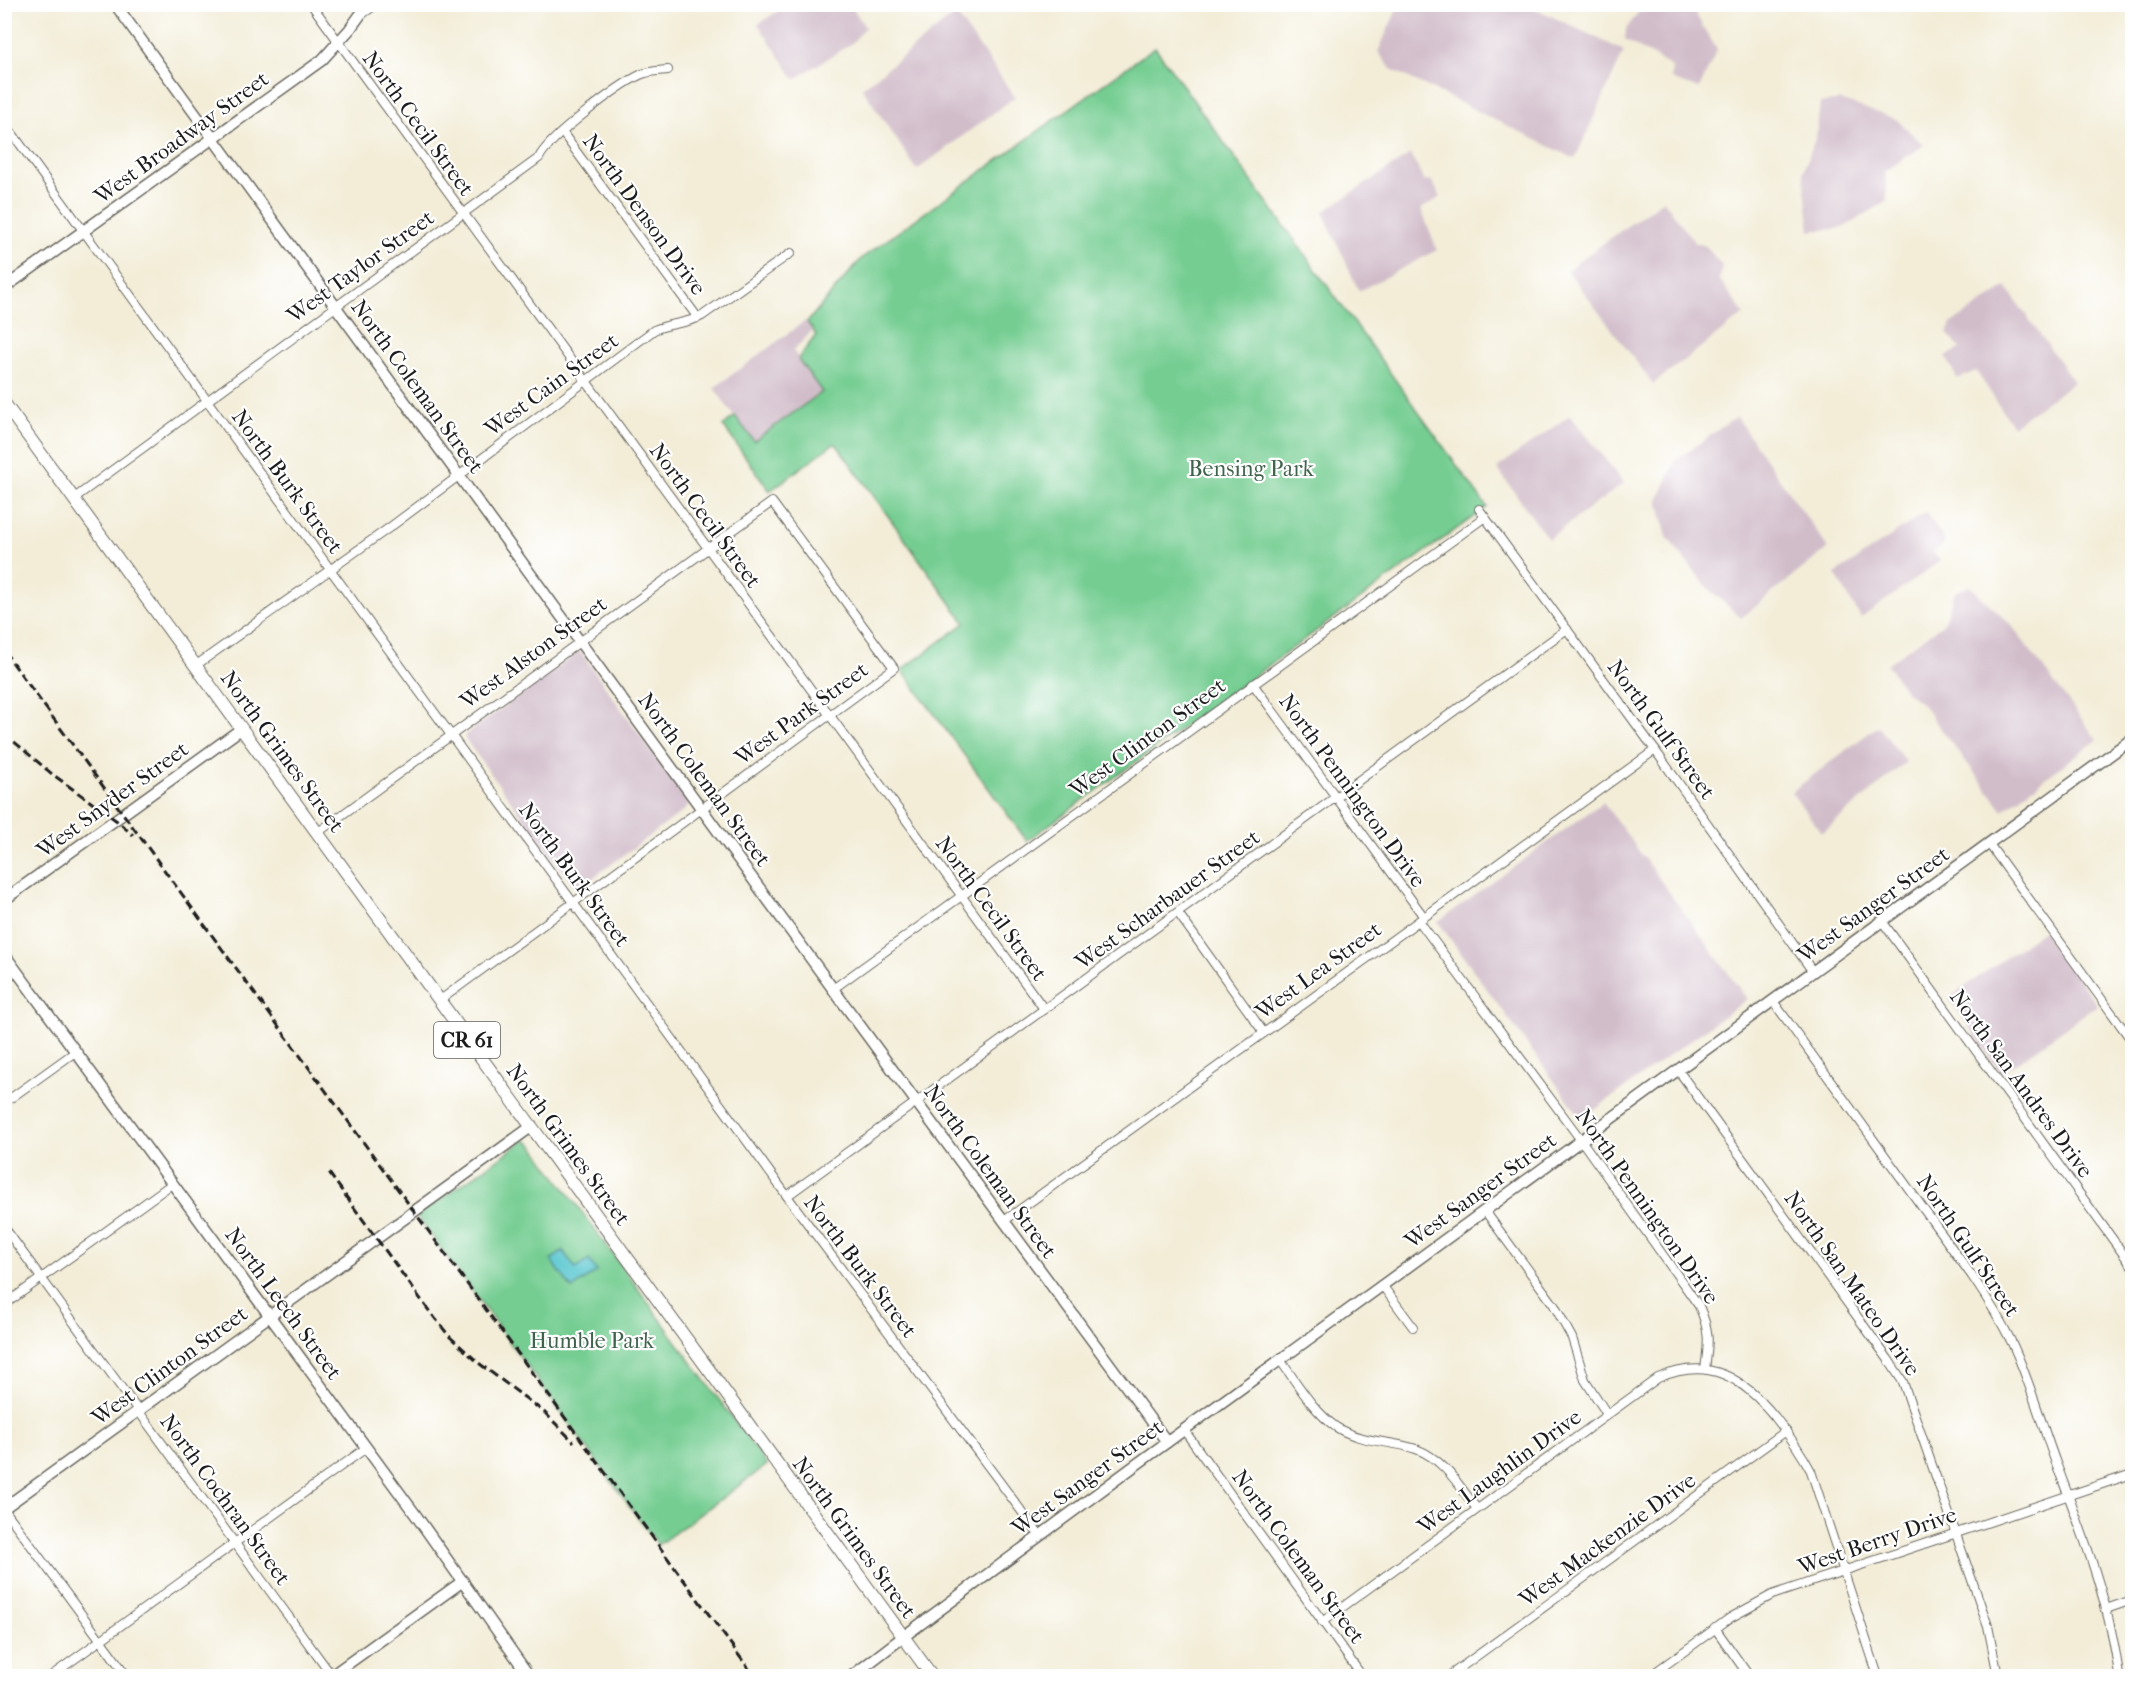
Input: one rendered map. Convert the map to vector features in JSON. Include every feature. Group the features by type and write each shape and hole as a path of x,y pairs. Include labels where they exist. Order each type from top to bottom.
{"main road":[{"name":"North Grimes Street","path":"4,403 932,1677"}],"street":[{"name":"North Coleman Street","path":"116,4 833,989 1167,1442"},
{"name":"North Cecil Street","path":"311,4 1044,1009"},
{"name":"West Broadway Street","path":"4,288 322,60 368,4"},
{"path":"360,16 377,4"},
{"name":"West Taylor Street","path":"74,499 539,158 543,150 562,132 616,90 641,74 668,70"},
{"name":"North Burk Street","path":"4,122 787,1196 1040,1536"},
{"name":"North Denson Drive","path":"562,132 698,318"},
{"name":"West Cain Street","path":"195,666 460,475 654,330 665,325 690,322 698,318 790,253"},
{"name":"West Alston Street","path":"317,833 772,502 894,668"},
{"name":"North Gulf Street","path":"1479,508 1813,972"},
{"name":"West Clinton Street","path":"833,989 1485,517"},
{"name":"West Scharbauer Street","path":"787,1196 1178,914 1567,629"},
{"name":"West Park Street","path":"439,1001 894,668"},
{"name":"North Pennington Drive","path":"1253,684 1699,1306 1708,1325 1705,1369"},
{"name":"West Snyder Street","path":"4,900 241,729"},
{"name":"West Sanger Street","path":"852,1677 1167,1442 2133,738"},
{"name":"West Lea Street","path":"1004,1221 1655,750"},
{"path":"1989,844 2133,1041"},
{"path":"1178,914 1264,1033"},
{"name":"North San Andres Drive","path":"1882,921 2133,1266"},
{"name":"North Leech Street","path":"4,954 463,1581 529,1677"},
{"name":"North Gulf Street","path":"1773,1001 1991,1304 2013,1345 2068,1495 2106,1609 2119,1677"},
{"path":"4,1103 75,1052"},
{"name":"North San Mateo Drive","path":"1678,1070 1897,1372 1957,1532 1988,1626 1998,1677"},
{"name":"West Clinton Street","path":"4,1508 531,1127"},
{"path":"4,1305 172,1183"},
{"path":"1485,1211 1554,1305 1572,1338 1585,1380 1607,1414"},
{"name":"North Cochran Street","path":"4,1227 332,1676"},
{"path":"1382,1286 1413,1327"},
{"path":"1280,1360 1324,1418 1337,1428 1358,1438 1401,1445 1431,1457 1450,1474 1478,1509"},
{"path":"1705,1369 1722,1372 1748,1388 1759,1398 1801,1452 1811,1471 1878,1677"},
{"name":"West Laughlin Drive","path":"1322,1622 1658,1378 1671,1372 1705,1369"},
{"name":"North Coleman Street","path":"1184,1430 1362,1677"},
{"name":"West Mackenzie Drive","path":"1449,1677 1785,1431"},
{"path":"51,1677 366,1448"},
{"name":"West Berry Drive","path":"1650,1677 1716,1628 1748,1607 1772,1595 2133,1474"},
{"path":"4,1508 127,1677"},
{"path":"332,1676 463,1581"},
{"path":"2106,1609 2133,1600"},
{"path":"1716,1628 1749,1677"}],"shaded area":[{"path":"850,4 865,27 852,43 795,79 758,24 787,5"},
{"path":"1399,4 1528,5 1624,51 1575,159 1391,69 1378,52"},
{"path":"1644,5 1706,5 1695,13 1717,50 1699,89 1671,79 1672,67 1625,40 1626,29"},
{"path":"956,14 1015,97 917,170 862,88"},
{"path":"1840,100 1896,119 1924,145 1885,171 1887,201 1843,228 1810,231 1803,172 1816,136 1820,103"},
{"path":"1411,154 1424,182 1431,180 1441,197 1421,209 1437,250 1359,291 1323,212"},
{"path":"1663,200 1695,243 1706,246 1722,266 1719,279 1744,314 1653,384 1567,270"},
{"path":"2006,287 2074,382 2013,426 1976,371 1957,379 1946,356 1960,349 1947,333 1951,324"},
{"path":"805,321 812,331 793,351 822,391 753,442 714,388"},
{"path":"1570,415 1624,483 1548,539 1497,468"},
{"path":"1736,417 1828,548 1741,618 1706,586 1667,537 1658,500 1676,460"},
{"path":"1926,512 1945,542 1933,552 1940,561 1861,618 1835,574"},
{"path":"1970,586 2012,626 2097,740 2003,810 1921,703 1905,691 1887,664 1943,624 1955,592"},
{"path":"580,651 689,804 686,809 582,886 577,887 573,885 465,739 465,735"},
{"path":"1878,726 1906,762 1822,833 1791,792"},
{"path":"1603,802 1747,999 1582,1119 1438,922"},
{"path":"2044,930 2097,1005 2001,1074 1949,998"}],"green space":[{"name":"Bensing Park","path":"1155,47 1487,507 1027,841 902,670 965,623 837,445 833,444 770,491 723,426 735,416 754,441 822,392 798,359 816,335 807,322 862,258"},
{"name":"Humble Park","path":"525,1140 533,1145 767,1465 658,1545 417,1216"}],"water":[{"path":"563,1251 576,1269 589,1260 597,1271 572,1289 551,1260"}],"railway":[{"path":"4,651 754,1676"},
{"path":"4,733 52,774 133,835"},
{"path":"329,1173 450,1337 480,1364 544,1412 574,1442"}]}
